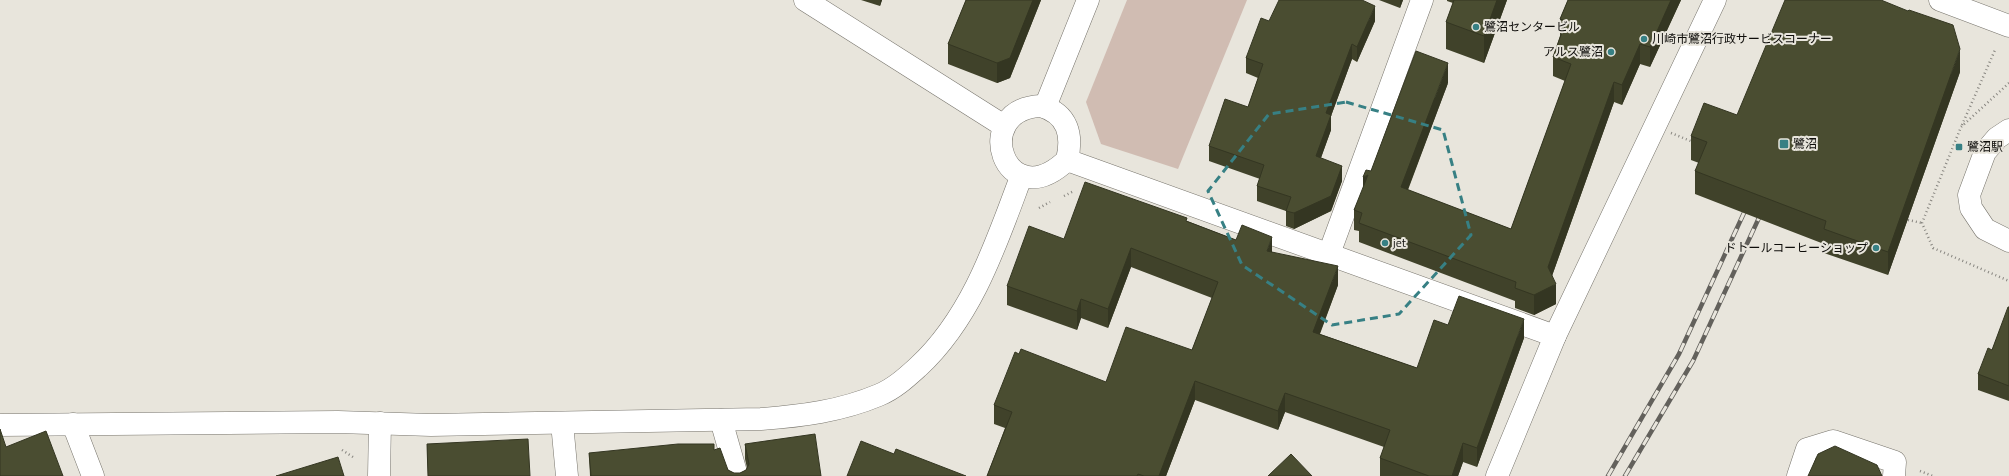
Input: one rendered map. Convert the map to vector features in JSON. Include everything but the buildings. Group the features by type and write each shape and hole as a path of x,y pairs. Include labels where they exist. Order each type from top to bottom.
{"street":[{"path":"806,0 1004,126"},
{"path":"1045,108 1088,0"},
{"path":"1329,254 1422,0"},
{"path":"1497,476 1555,336 1715,0"},
{"path":"1940,0 2009,26"},
{"path":"1032,107 1045,108 1055,112 1061,117 1070,138 1068,160 1052,172 1040,176 1022,176 1012,171 1002,152 1001,139 1004,126 1021,110 1032,107"},
{"path":"2009,130 1997,138 1985,152 1970,195 1971,208 1985,229 2009,241"},
{"path":"1068,160 1555,336"},
{"path":"0,425 338,422 431,425 721,420 761,419 809,415 845,408 881,394 906,379 931,355 957,322 971,299 1022,176"},
{"path":"721,420 737,476"},
{"path":"379,476 380,423"},
{"path":"562,423 566,476"},
{"path":"73,424 92,476"},
{"path":"1798,476 1807,449 1833,441 1895,462 1894,476"}],"path":[{"path":"1961,127 1995,50"},
{"path":"1671,133 1697,144"},
{"path":"1900,217 1922,223"},
{"path":"338,446 355,459"}],"highlighted area":[{"path":"1346,102 1443,130 1471,235 1399,314 1332,325 1242,265 1208,191 1269,114"}],"shaded area":[{"path":"1127,0 1247,0 1178,169 1101,144 1086,102"}],"railway":[{"path":"1608,476 1679,354 1749,202"},
{"path":"1625,476 1693,361 1763,209"}],"place":[{"name":"鷺沼センタービル","path":"1476,27"},
{"name":"川崎市鷺沼行政サービスコーナー","path":"1644,39"},
{"name":"アルス鷺沼","path":"1611,52"},
{"name":"鷺沼","path":"1784,144"},
{"name":"鷺沼駅","path":"1959,147"},
{"name":"jet","path":"1385,243"},
{"name":"ドトールコーヒーショップ","path":"1876,248"}]}
